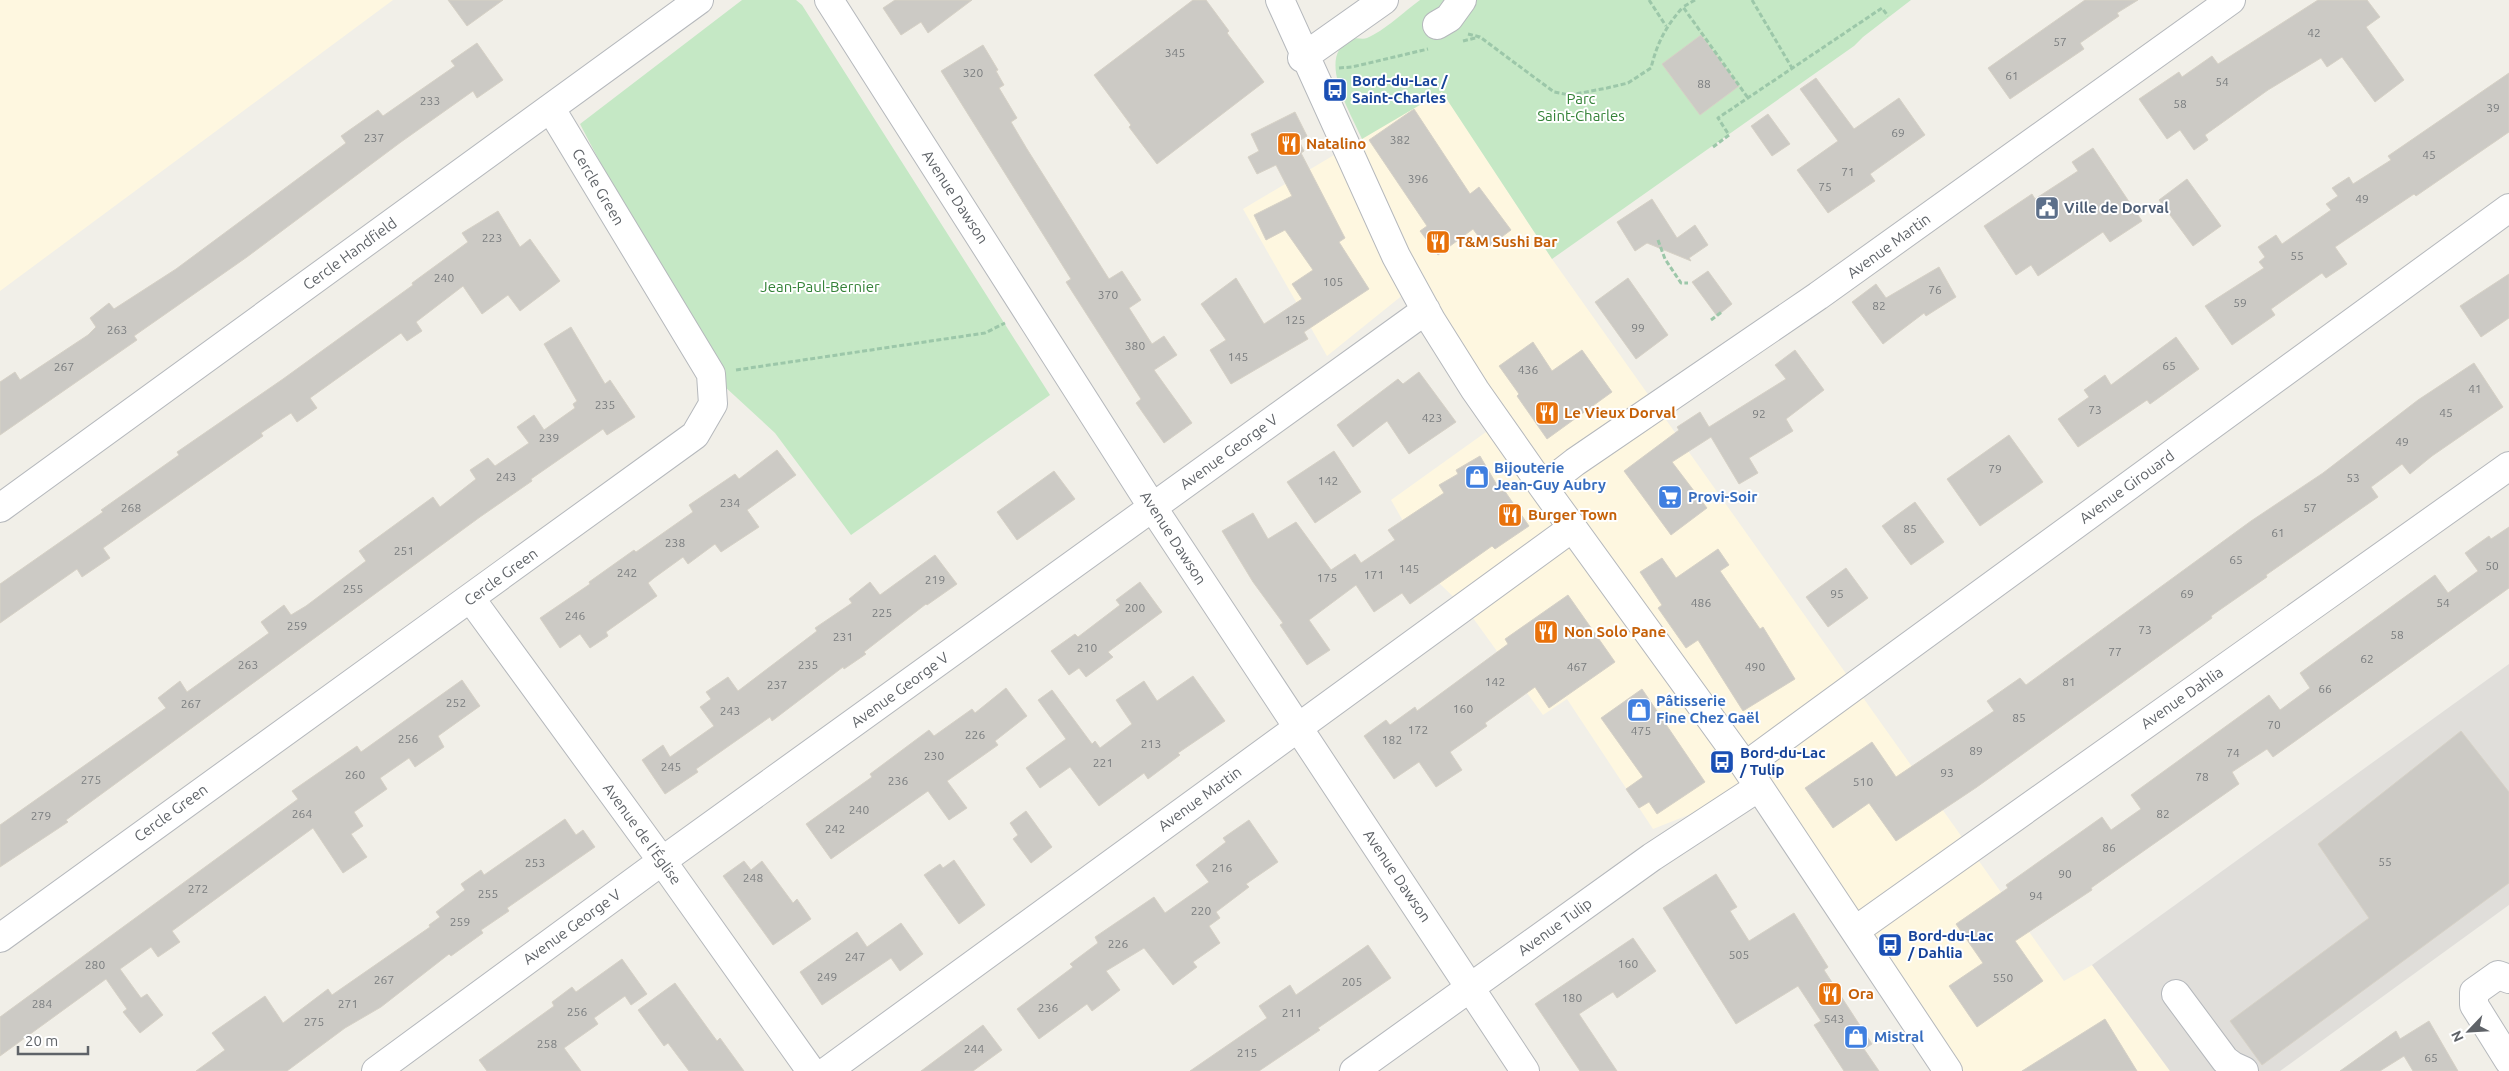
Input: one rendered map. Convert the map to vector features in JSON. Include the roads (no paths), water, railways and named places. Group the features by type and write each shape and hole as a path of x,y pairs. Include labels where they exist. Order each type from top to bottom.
{"street":[{"name":"Cercle Handfield","path":"0,508 699,0"},
{"name":"Avenue Dawson","path":"829,0 1153,508 1525,1071"},
{"path":"1280,0 1367,194 1409,281 1426,310 1476,390 1543,487 1752,777 1856,930 1948,1071"},
{"path":"1304,56 1384,0"},
{"path":"1435,36 1462,0"},
{"name":"Avenue Martin","path":"1543,487 1575,462 1818,296 2231,0"},
{"name":"Cercle Green","path":"0,938 115,853 471,599 695,435 713,404 711,374 551,108"},
{"name":"Avenue Girouard","path":"1752,777 2509,208"},
{"name":"Avenue George V","path":"376,1071 662,861 1426,310"},
{"name":"Avenue Dahlia","path":"1856,930 2509,466"},
{"name":"Avenue Martin","path":"827,1071 1572,528"},
{"name":"Avenue de l'Église","path":"471,599 662,861 811,1071"},
{"name":"Avenue Tulip","path":"1354,1071 1652,857 1752,777"},
{"path":"2509,979 2498,975 2474,992 2474,1005 2509,1061"},
{"path":"2176,994 2225,1060 2232,1066 2244,1071"}],"place":[{"name":"Bord-du-Lac / Saint-Charles","path":"1335,90"},
{"name":"Natalino","path":"1289,144"},
{"name":"Ville de Dorval","path":"2047,208"},
{"name":"T&M Sushi Bar","path":"1438,242"},
{"name":"Le Vieux Dorval","path":"1547,413"},
{"name":"Bijouterie Jean-Guy Aubry","path":"1477,477"},
{"name":"Provi-Soir","path":"1670,497"},
{"name":"Burger Town","path":"1510,515"},
{"name":"Non Solo Pane","path":"1546,632"},
{"name":"Pâtisserie Fine Chez Gaël","path":"1639,710"},
{"name":"Bord-du-Lac / Tulip","path":"1722,762"},
{"name":"Bord-du-Lac / Dahlia","path":"1890,945"},
{"name":"Ora","path":"1830,994"},
{"name":"Mistral","path":"1856,1037"}],"park label":[{"name":"Parc Saint-Charles","path":"1581,108"},
{"name":"Jean-Paul-Bernier","path":"820,287"}]}
